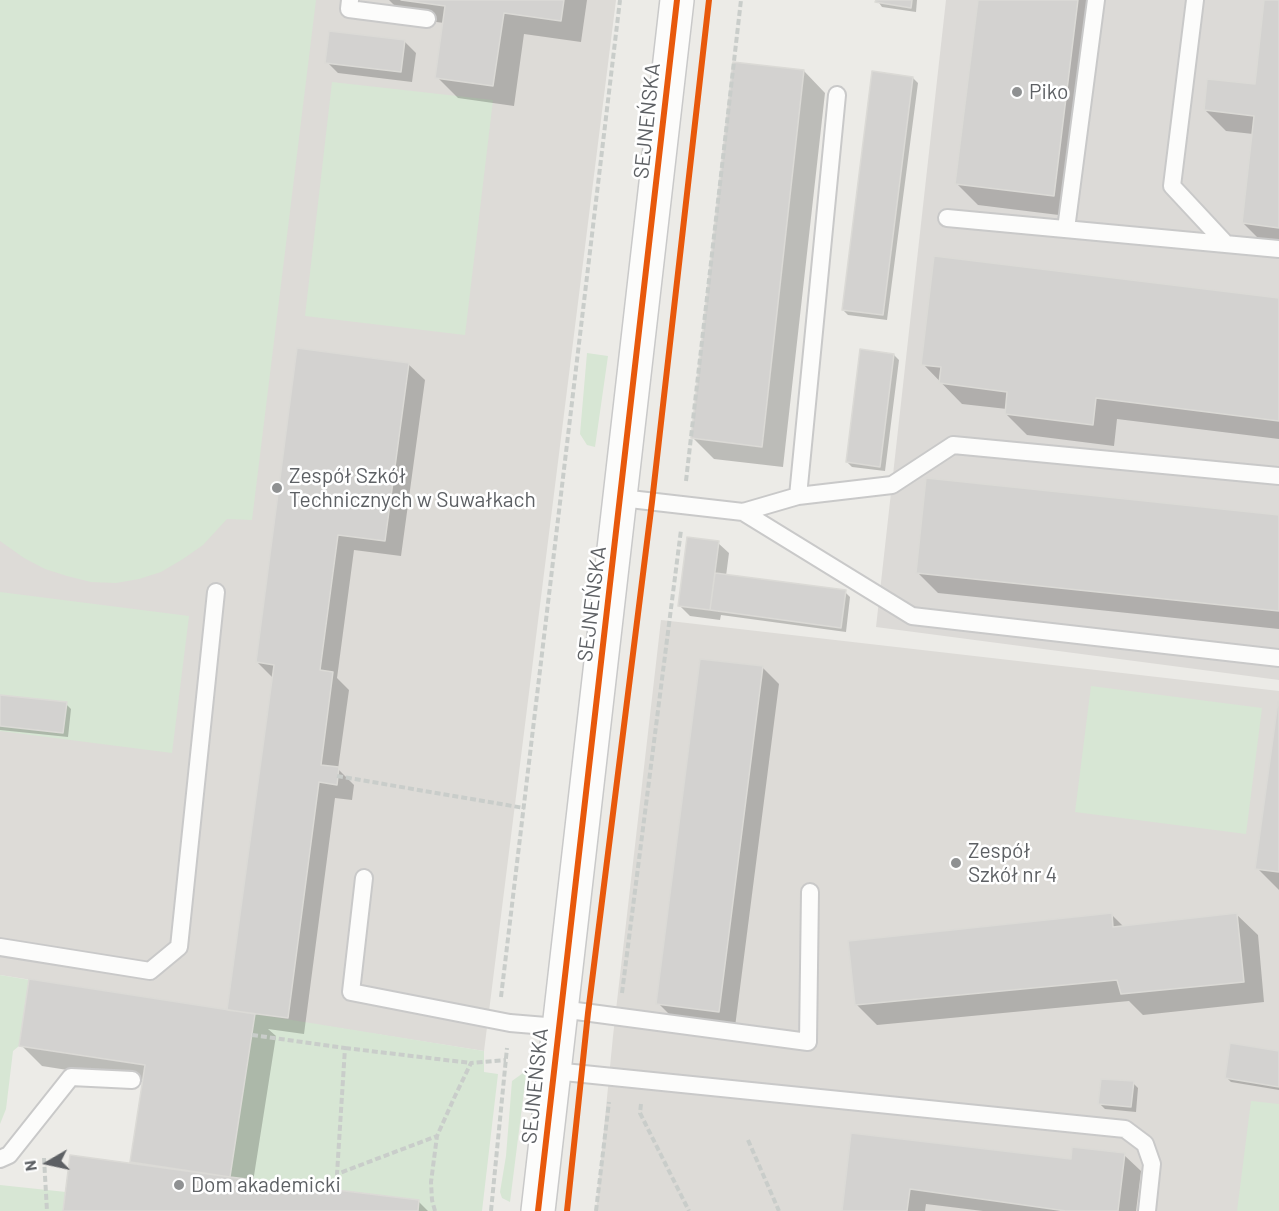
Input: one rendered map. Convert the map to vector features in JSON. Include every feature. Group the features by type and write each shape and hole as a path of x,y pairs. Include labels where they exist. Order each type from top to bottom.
{"street":[{"name":"SEJNEŃSKA","path":"538,1211 677,0"}],"lane":[{"path":"350,0 349,9 427,19"},
{"path":"1066,229 1096,0"},
{"path":"1195,0 1172,186 1226,244"},
{"path":"798,496 837,95"},
{"path":"947,218 1279,249"},
{"path":"621,498 743,512 798,496 892,485 953,446 1279,476"},
{"path":"743,512 912,616 1279,658"},
{"path":"0,947 150,971 179,947 216,592"},
{"path":"364,878 351,992 510,1023 560,1018 619,1017 808,1042 810,892"},
{"path":"554,1071 1125,1130 1145,1144 1152,1164 1147,1211"},
{"path":"0,1159 9,1155 71,1077 132,1080"}],"path":[{"path":"491,1211 510,1023 501,998 620,0"},
{"path":"619,1017 684,506 741,0"},
{"path":"338,776 524,808"},
{"path":"252,1035 471,1063 506,1060"},
{"path":"345,1048 337,1174 437,1137"},
{"path":"435,1211 431,1182 437,1137 471,1063"},
{"path":"596,1211 612,1076"},
{"path":"642,1079 640,1113 689,1211"},
{"path":"748,1140 779,1211"},
{"path":"44,1158 47,1211"}],"shaded area":[{"name":"Zespół Szkół Technicznych w Suwałkach","path":"0,0 616,0 484,1051 0,975"},
{"path":"946,0 1279,0 1279,680 876,627"},
{"name":"Zespół Szkół nr 4","path":"661,620 1279,691 1279,1211 596,1211 613,1036"}],"green space":[{"path":"0,0 316,0 252,520 227,519 203,545 183,559 161,572 139,579 116,583 91,582 67,576 45,569 0,541"},
{"path":"332,82 493,100 465,335 305,316"},
{"path":"587,353 608,356 595,447 587,445 580,434"},
{"path":"0,592 189,616 172,753 0,731"},
{"path":"1091,686 1262,708 1246,834 1075,812"},
{"path":"0,975 30,980 19,1046 13,1051 6,1109 0,1124"},
{"path":"255,1014 484,1051 484,1072 498,1074 482,1211 418,1211 419,1200 230,1177"},
{"path":"523,1073 526,1075 510,1202 502,1198 500,1192 506,1156 512,1081"},
{"path":"1251,1101 1279,1104 1279,1211 1237,1211"},
{"path":"0,1185 66,1192 63,1211 0,1211"}],"building":[{"path":"401,0 564,0 561,21 504,13 493,86 435,78 445,6"},
{"path":"876,0 912,0 911,8 875,2"},
{"name":"Piko","path":"978,0 1078,0 1054,196 955,184"},
{"path":"1264,0 1279,0 1279,228 1242,223 1254,116 1204,110 1207,79 1255,84"},
{"path":"329,31 405,40 401,72 325,63"},
{"path":"733,62 804,70 762,447 691,438"},
{"path":"872,71 913,77 883,315 842,310"},
{"path":"934,256 1279,298 1279,421 1096,398 1093,425 1005,414 1007,392 939,383 941,367 921,365"},
{"path":"297,348 409,363 385,541 338,535 320,670 333,672 321,765 339,767 337,785 319,782 288,1018 227,1010 274,665 256,662"},
{"path":"860,349 894,354 880,467 846,462"},
{"path":"926,478 1279,515 1279,611 916,573"},
{"path":"687,537 719,541 710,610 678,606"},
{"path":"715,573 846,590 841,628 710,610"},
{"path":"700,659 763,666 719,1012 656,1004"},
{"path":"0,695 67,702 63,733 0,726"},
{"path":"1279,702 1279,872 1255,869"},
{"path":"1112,913 1113,927 1237,913 1244,982 1121,994 1117,980 855,1005 848,941"},
{"path":"29,979 255,1014 230,1177 130,1162 145,1065 19,1046"},
{"path":"1230,1043 1279,1051 1279,1087 1225,1078"},
{"path":"1101,1079 1134,1081 1131,1107 1098,1104"},
{"path":"851,1133 1071,1159 1072,1147 1125,1153 1118,1211 1066,1211 910,1189 907,1211 842,1211"},
{"name":"Dom akademicki","path":"70,1155 419,1200 418,1211 63,1211"}],"cycle path":[{"path":"538,1211 677,0"},
{"path":"567,1211 588,1013 652,502 709,0"}],"place":[{"name":"Piko","path":"1017,92"},
{"name":"Zespół Szkół Technicznych w Suwałkach","path":"277,488"},
{"name":"Zespół Szkół nr 4","path":"956,863"},
{"name":"Dom akademicki","path":"179,1185"}]}
